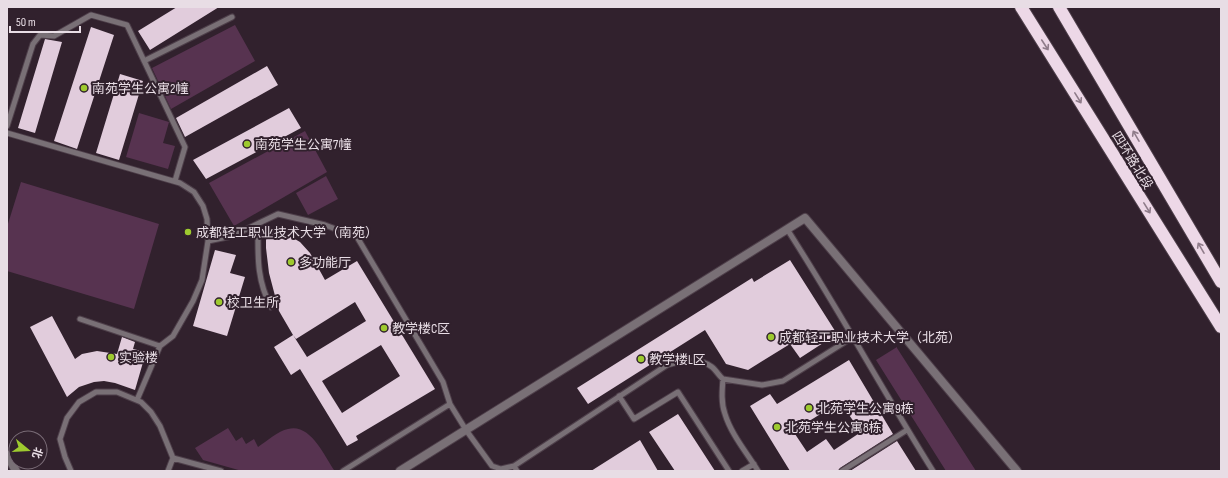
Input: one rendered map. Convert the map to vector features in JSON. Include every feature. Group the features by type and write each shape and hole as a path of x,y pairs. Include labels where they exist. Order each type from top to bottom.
{"highway":[{"name":"四环路北段","path":"1021,7 1221,327"},
{"name":"四环路北段","path":"1059,8 1221,282"}],"street":[{"path":"400,471 805,218 1017,471"},
{"path":"7,455 16,471"}],"lane":[{"path":"7,126 32,44 40,34 54,36 91,15 127,25 185,147 174,181"},
{"path":"144,61 232,16"},
{"path":"7,133 180,182 194,192 204,206 208,219 208,241 202,280 193,301 172,336 160,346 137,400"},
{"path":"208,241 232,236 278,214 325,225 357,237 443,382 450,404 491,468 501,469 514,466 667,365 680,362 702,363 712,366 722,380 722,399 728,424 758,471"},
{"path":"258,224 258,261 260,280 264,294 271,307"},
{"path":"787,229 933,471"},
{"path":"80,319 160,346"},
{"path":"722,380 762,385 783,381 853,337"},
{"path":"71,471 60,439 67,418 79,402 96,392 118,392 141,402 151,412 163,430 173,458 168,471"},
{"path":"619,396 634,419 678,392 729,471"},
{"path":"342,471 450,404"},
{"path":"842,471 907,430"},
{"path":"173,458 221,471"},
{"path":"742,471 754,464"},
{"path":"514,466 517,471"}],"shaded area":[{"path":"235,25 255,61 171,109 152,68"},
{"path":"139,113 169,122 163,143 175,146 168,169 126,157"},
{"path":"305,131 327,172 234,226 209,183"},
{"path":"326,176 338,199 308,215 296,193"},
{"path":"21,182 159,224 134,309 7,271 7,227"},
{"path":"897,347 976,471 946,471 876,360"},
{"path":"228,428 236,441 242,437 246,444 254,439 258,447 284,430 296,428 310,435 334,470 242,471 203,460 195,448"}],"building":[{"path":"177,7 219,7 150,50 138,31"},
{"name":"南苑学生公寓2幢","path":"91,27 114,35 77,149 54,141"},
{"path":"45,39 62,42 35,133 18,128"},
{"path":"267,66 278,85 185,137 176,118"},
{"path":"120,74 143,81 119,160 96,153"},
{"name":"南苑学生公寓7幢","path":"289,108 301,128 206,179 193,160"},
{"path":"273,231 281,231 300,242 310,253 325,280 357,261 435,389 356,436 358,440 347,446 300,369 291,375 274,347 293,335 279,311 269,273 266,248 266,240 268,235","holes":["355,302 366,321 307,357 293,335 296,339","381,345 400,376 342,413 322,381"]},
{"name":"校卫生所","path":"215,250 236,255 230,273 245,277 227,336 193,326"},
{"path":"790,260 837,334 800,358 790,344 748,370 726,364 705,330 588,404 577,388 752,278 754,282"},
{"name":"实验楼","path":"52,316 75,359 82,354 97,351 117,354 122,337 135,342 133,349 146,352 135,390 115,383 104,381 94,382 79,387 67,397 30,327"},
{"path":"849,360 893,434 840,468 838,471 790,471 750,406 770,394 777,404","holes":["840,402 861,432 834,450 826,439 807,452 793,431"]},
{"path":"678,414 715,471 675,471 649,432"},
{"path":"640,440 658,471 591,471"},
{"path":"897,441 916,471 850,471"}],"place":[{"name":"南苑学生公寓2幢","path":"84,88"},
{"name":"南苑学生公寓7幢","path":"247,144"},
{"name":"成都轻工职业技术大学（南苑）","path":"188,232"},
{"name":"多功能厅","path":"291,262"},
{"name":"校卫生所","path":"219,302"},
{"name":"教学楼C区","path":"384,328"},
{"name":"成都轻工职业技术大学（北苑）","path":"771,337"},
{"name":"实验楼","path":"111,357"},
{"name":"教学楼L区","path":"641,359"},
{"name":"北苑学生公寓9栋","path":"809,408"},
{"name":"北苑学生公寓8栋","path":"777,427"}]}
